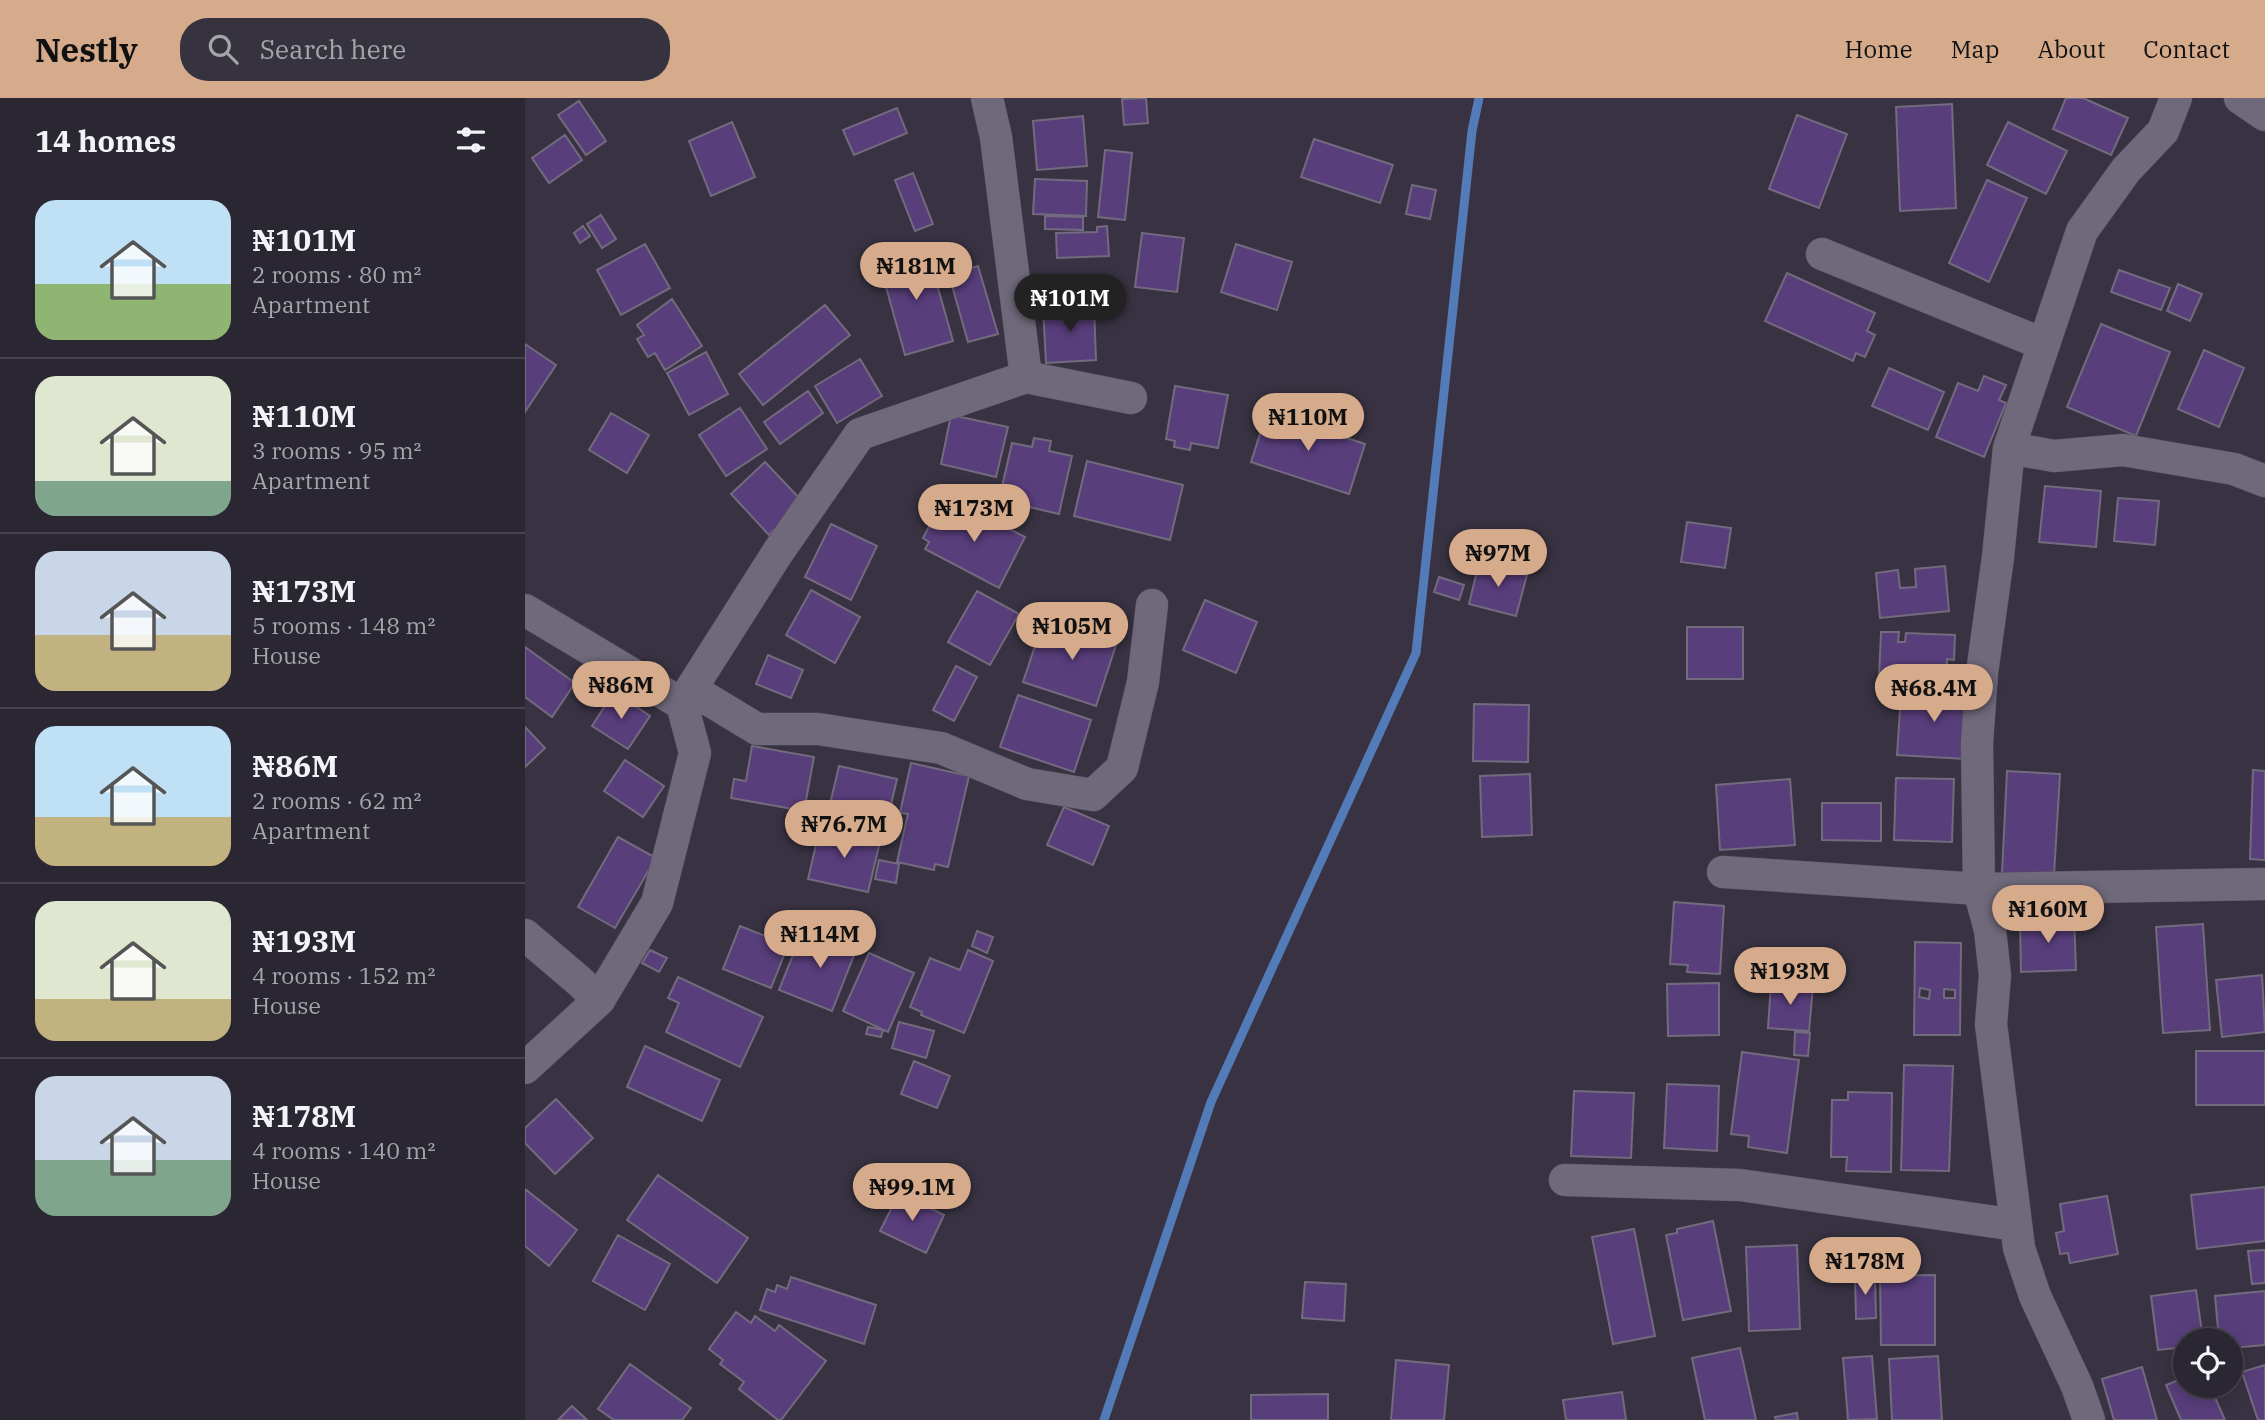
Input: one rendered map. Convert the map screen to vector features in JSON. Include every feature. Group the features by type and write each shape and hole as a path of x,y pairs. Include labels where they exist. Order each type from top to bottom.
{"street":[{"path":"987,98 996,137 1026,377"},
{"path":"2089,1420 2077,1385 2035,1296 2019,1248 1991,1024 1994,964 1990,930 1979,889 1977,743 1982,673 2009,448 2083,231 2126,170 2163,131 2176,98"},
{"path":"2240,98 2265,115"},
{"path":"1822,254 2043,344"},
{"path":"525,1068 599,1000 656,903 695,753 687,696 778,552 860,434 1026,377 1131,398"},
{"path":"2009,448 2054,456 2123,450 2234,469 2265,481"},
{"path":"525,610 687,696 757,729 818,729 941,748 1027,784 1093,795 1122,768 1143,682 1151,605"},
{"path":"1723,873 1979,889 2265,884"},
{"path":"525,935 599,1000"},
{"path":"1565,1180 1740,1185 2016,1225"}],"building":[{"path":"1146,98 1148,123 1124,125 1122,99"},
{"path":"2066,98 2083,98 2128,118 2111,155 2053,129"},
{"path":"579,101 606,141 586,155 558,115"},
{"path":"1952,104 1956,208 1900,211 1896,107"},
{"path":"897,108 907,133 854,155 843,130"},
{"path":"1797,115 1847,134 1819,208 1769,189"},
{"path":"1083,116 1087,166 1037,170 1033,121"},
{"path":"732,122 755,177 711,196 689,141"},
{"path":"2008,122 2067,151 2046,194 1987,165"},
{"path":"565,135 582,160 549,183 532,158"},
{"path":"1314,139 1393,165 1380,203 1301,177"},
{"path":"1105,150 1132,153 1125,220 1098,217"},
{"path":"913,173 933,224 915,231 895,180"},
{"path":"1035,179 1087,181 1086,216 1033,214"},
{"path":"1987,180 2027,198 1989,282 1949,263"},
{"path":"1412,185 1436,190 1430,219 1406,214"},
{"path":"601,215 616,239 602,248 587,224"},
{"path":"1045,216 1083,217 1083,230 1045,229"},
{"path":"583,226 590,236 580,243 574,233"},
{"path":"1107,226 1109,256 1057,258 1056,233 1097,232 1097,227"},
{"path":"1142,233 1184,238 1177,292 1135,287"},
{"path":"645,244 670,288 621,315 597,270"},
{"path":"1236,244 1292,262 1277,310 1221,292"},
{"path":"927,249 953,341 905,355 879,262"},
{"path":"978,266 998,334 968,342 949,275"},
{"path":"2119,270 2170,288 2161,310 2111,292"},
{"path":"1787,273 1875,313 1867,331 1875,335 1865,357 1856,353 1853,361 1765,321"},
{"path":"2178,284 2202,294 2190,321 2167,311"},
{"path":"672,299 702,346 665,370 655,353 648,357 637,339 644,335 637,325"},
{"path":"825,305 850,335 763,405 739,374"},
{"path":"1094,305 1096,360 1046,363 1043,307"},
{"path":"2101,324 2170,352 2136,436 2067,407"},
{"path":"525,344 556,365 525,412"},
{"path":"2204,350 2244,368 2219,427 2178,409"},
{"path":"706,352 728,394 689,415 667,373"},
{"path":"860,359 882,396 837,423 815,386"},
{"path":"1889,368 1944,392 1928,430 1872,406"},
{"path":"1984,376 2006,385 1999,400 2006,403 1984,457 1936,437 1958,383 1978,391"},
{"path":"1175,386 1228,395 1218,448 1191,443 1190,450 1174,447 1175,441 1166,439"},
{"path":"808,391 823,413 780,444 764,422"},
{"path":"740,408 767,449 726,476 699,435"},
{"path":"1267,412 1365,444 1349,494 1251,462"},
{"path":"611,413 649,435 627,473 589,450"},
{"path":"951,415 1008,427 996,477 941,464"},
{"path":"1034,438 1051,441 1049,451 1072,456 1059,514 999,500 1012,443 1032,447"},
{"path":"1087,461 1183,485 1170,540 1074,516"},
{"path":"765,462 803,502 769,535 731,494"},
{"path":"2045,486 2101,491 2096,547 2039,542"},
{"path":"2118,498 2159,501 2155,545 2114,541"},
{"path":"949,503 977,518 979,513 1025,537 999,588 925,549 929,542 923,538 935,515 941,518"},
{"path":"1687,522 1731,528 1725,568 1681,562"},
{"path":"831,524 877,546 851,600 805,577"},
{"path":"1479,563 1527,575 1516,616 1469,604"},
{"path":"1945,566 1949,611 1880,618 1876,573 1898,570 1900,588 1916,587 1915,569"},
{"path":"1439,577 1464,585 1459,600 1434,592"},
{"path":"811,590 860,617 835,663 786,635"},
{"path":"977,591 1019,614 990,665 948,642"},
{"path":"1205,600 1257,622 1236,673 1183,650"},
{"path":"1058,620 1118,639 1096,706 1023,682 1039,634 1052,638"},
{"path":"1687,627 1743,627 1743,679 1687,679"},
{"path":"1881,632 1899,632 1898,642 1905,642 1906,633 1955,635 1954,660 1947,659 1946,680 1879,677"},
{"path":"525,647 575,683 552,717 525,697"},
{"path":"768,655 803,670 791,698 756,684"},
{"path":"956,666 977,677 954,721 933,710"},
{"path":"1933,687 1969,689 1965,759 1897,755 1901,694 1932,696"},
{"path":"614,692 650,716 628,749 592,726"},
{"path":"1018,695 1091,720 1074,772 1000,747"},
{"path":"1474,704 1529,705 1528,762 1473,761"},
{"path":"525,727 545,748 525,767"},
{"path":"752,746 814,757 804,811 731,798 734,779 746,781"},
{"path":"625,760 664,786 643,817 604,791"},
{"path":"911,763 969,776 948,867 935,864 934,870 897,862 908,814 900,813"},
{"path":"839,766 897,779 885,830 827,817"},
{"path":"2253,770 2265,771 2265,860 2250,859"},
{"path":"2007,771 2060,774 2054,875 2002,873"},
{"path":"1530,774 1532,835 1482,837 1480,776"},
{"path":"1896,778 1954,779 1952,842 1894,840"},
{"path":"1790,779 1795,845 1720,850 1716,785"},
{"path":"1822,803 1881,803 1881,841 1822,840"},
{"path":"1064,807 1109,826 1093,865 1047,845"},
{"path":"820,828 880,842 868,892 808,879"},
{"path":"618,837 656,858 615,928 578,907"},
{"path":"879,860 899,864 896,883 875,879"},
{"path":"1674,902 1724,906 1720,974 1687,972 1688,965 1670,964"},
{"path":"2074,916 2076,970 2021,972 2020,923 2040,923 2040,917"},
{"path":"2203,924 2210,1030 2163,1033 2156,927"},
{"path":"740,926 788,945 771,988 723,969"},
{"path":"822,931 858,945 832,1011 779,990 795,950 803,953 809,937 818,940"},
{"path":"977,931 993,937 987,953 972,946"},
{"path":"1915,942 1961,943 1960,1035 1914,1035","holes":["1920,988 1930,990 1929,999 1919,997","1944,989 1955,990 1955,998 1944,998"]},
{"path":"650,950 667,958 659,972 642,963"},
{"path":"968,950 993,961 964,1033 921,1015 922,1012 910,1007 930,958 960,970"},
{"path":"869,953 914,973 888,1032 843,1011"},
{"path":"2262,975 2265,1032 2222,1037 2216,980"},
{"path":"678,977 763,1017 740,1067 666,1032 679,1003 668,998"},
{"path":"1719,983 1719,1035 1668,1036 1667,984"},
{"path":"1771,983 1813,986 1809,1031 1768,1028"},
{"path":"899,1022 934,1031 926,1058 892,1048"},
{"path":"868,1027 883,1030 881,1037 866,1034"},
{"path":"1795,1032 1810,1033 1808,1056 1794,1055"},
{"path":"645,1046 720,1080 702,1121 627,1087"},
{"path":"2196,1051 2265,1051 2265,1105 2196,1105"},
{"path":"1742,1052 1799,1060 1787,1153 1748,1147 1749,1136 1731,1134"},
{"path":"914,1061 950,1076 937,1108 901,1094"},
{"path":"1904,1065 1953,1066 1949,1171 1901,1170"},
{"path":"1667,1084 1719,1086 1717,1151 1664,1148"},
{"path":"1574,1091 1634,1093 1631,1158 1571,1156"},
{"path":"1848,1092 1892,1093 1891,1172 1846,1171 1847,1157 1831,1157 1832,1100 1848,1100"},
{"path":"556,1099 593,1138 555,1174 525,1143 525,1128"},
{"path":"658,1175 748,1238 717,1283 627,1220"},
{"path":"2265,1187 2265,1241 2197,1249 2191,1195"},
{"path":"525,1189 577,1230 549,1266 525,1246"},
{"path":"899,1193 944,1215 926,1253 880,1231"},
{"path":"2107,1196 2118,1254 2070,1263 2068,1253 2060,1254 2056,1233 2064,1231 2060,1204"},
{"path":"1713,1221 1731,1311 1683,1320 1666,1235 1677,1233 1677,1229"},
{"path":"1634,1229 1655,1336 1613,1344 1592,1237"},
{"path":"618,1235 670,1264 645,1310 593,1281"},
{"path":"1797,1245 1800,1329 1749,1331 1746,1247"},
{"path":"2265,1250 2265,1283 2252,1284 2248,1251"},
{"path":"1935,1275 1935,1345 1881,1345 1880,1276"},
{"path":"1855,1276 1875,1276 1876,1318 1856,1319"},
{"path":"791,1277 876,1305 864,1344 760,1310 767,1289 775,1292 777,1285 787,1289"},
{"path":"1305,1282 1346,1284 1344,1321 1302,1318"},
{"path":"2196,1290 2201,1328 2173,1328 2173,1348 2158,1350 2151,1296"},
{"path":"2265,1291 2265,1345 2243,1347 2243,1328 2218,1328 2215,1296"},
{"path":"736,1312 751,1323 755,1316 775,1331 779,1325 826,1361 781,1420 739,1389 744,1382 720,1364 723,1360 709,1349"},
{"path":"1740,1348 1756,1420 1705,1420 1692,1358"},
{"path":"1872,1356 1877,1419 1848,1420 1843,1358"},
{"path":"1938,1356 1942,1420 1892,1420 1889,1359"},
{"path":"1396,1360 1449,1365 1444,1420 1391,1420"},
{"path":"630,1364 691,1408 682,1420 614,1420 598,1409"},
{"path":"2265,1365 2265,1420 2258,1420 2243,1372"},
{"path":"2142,1367 2157,1420 2114,1420 2102,1379"},
{"path":"2173,1382 2173,1398 2215,1398 2225,1420 2181,1420 2166,1385"},
{"path":"1622,1392 1626,1420 1566,1420 1563,1400"},
{"path":"1328,1394 1328,1420 1251,1420 1251,1395"},
{"path":"572,1406 587,1420 558,1420"},
{"path":"1797,1413 1798,1420 1776,1420 1775,1417"}],"waterway":[{"path":"1104,1420 1211,1102 1416,653 1472,131 1479,98"}]}
